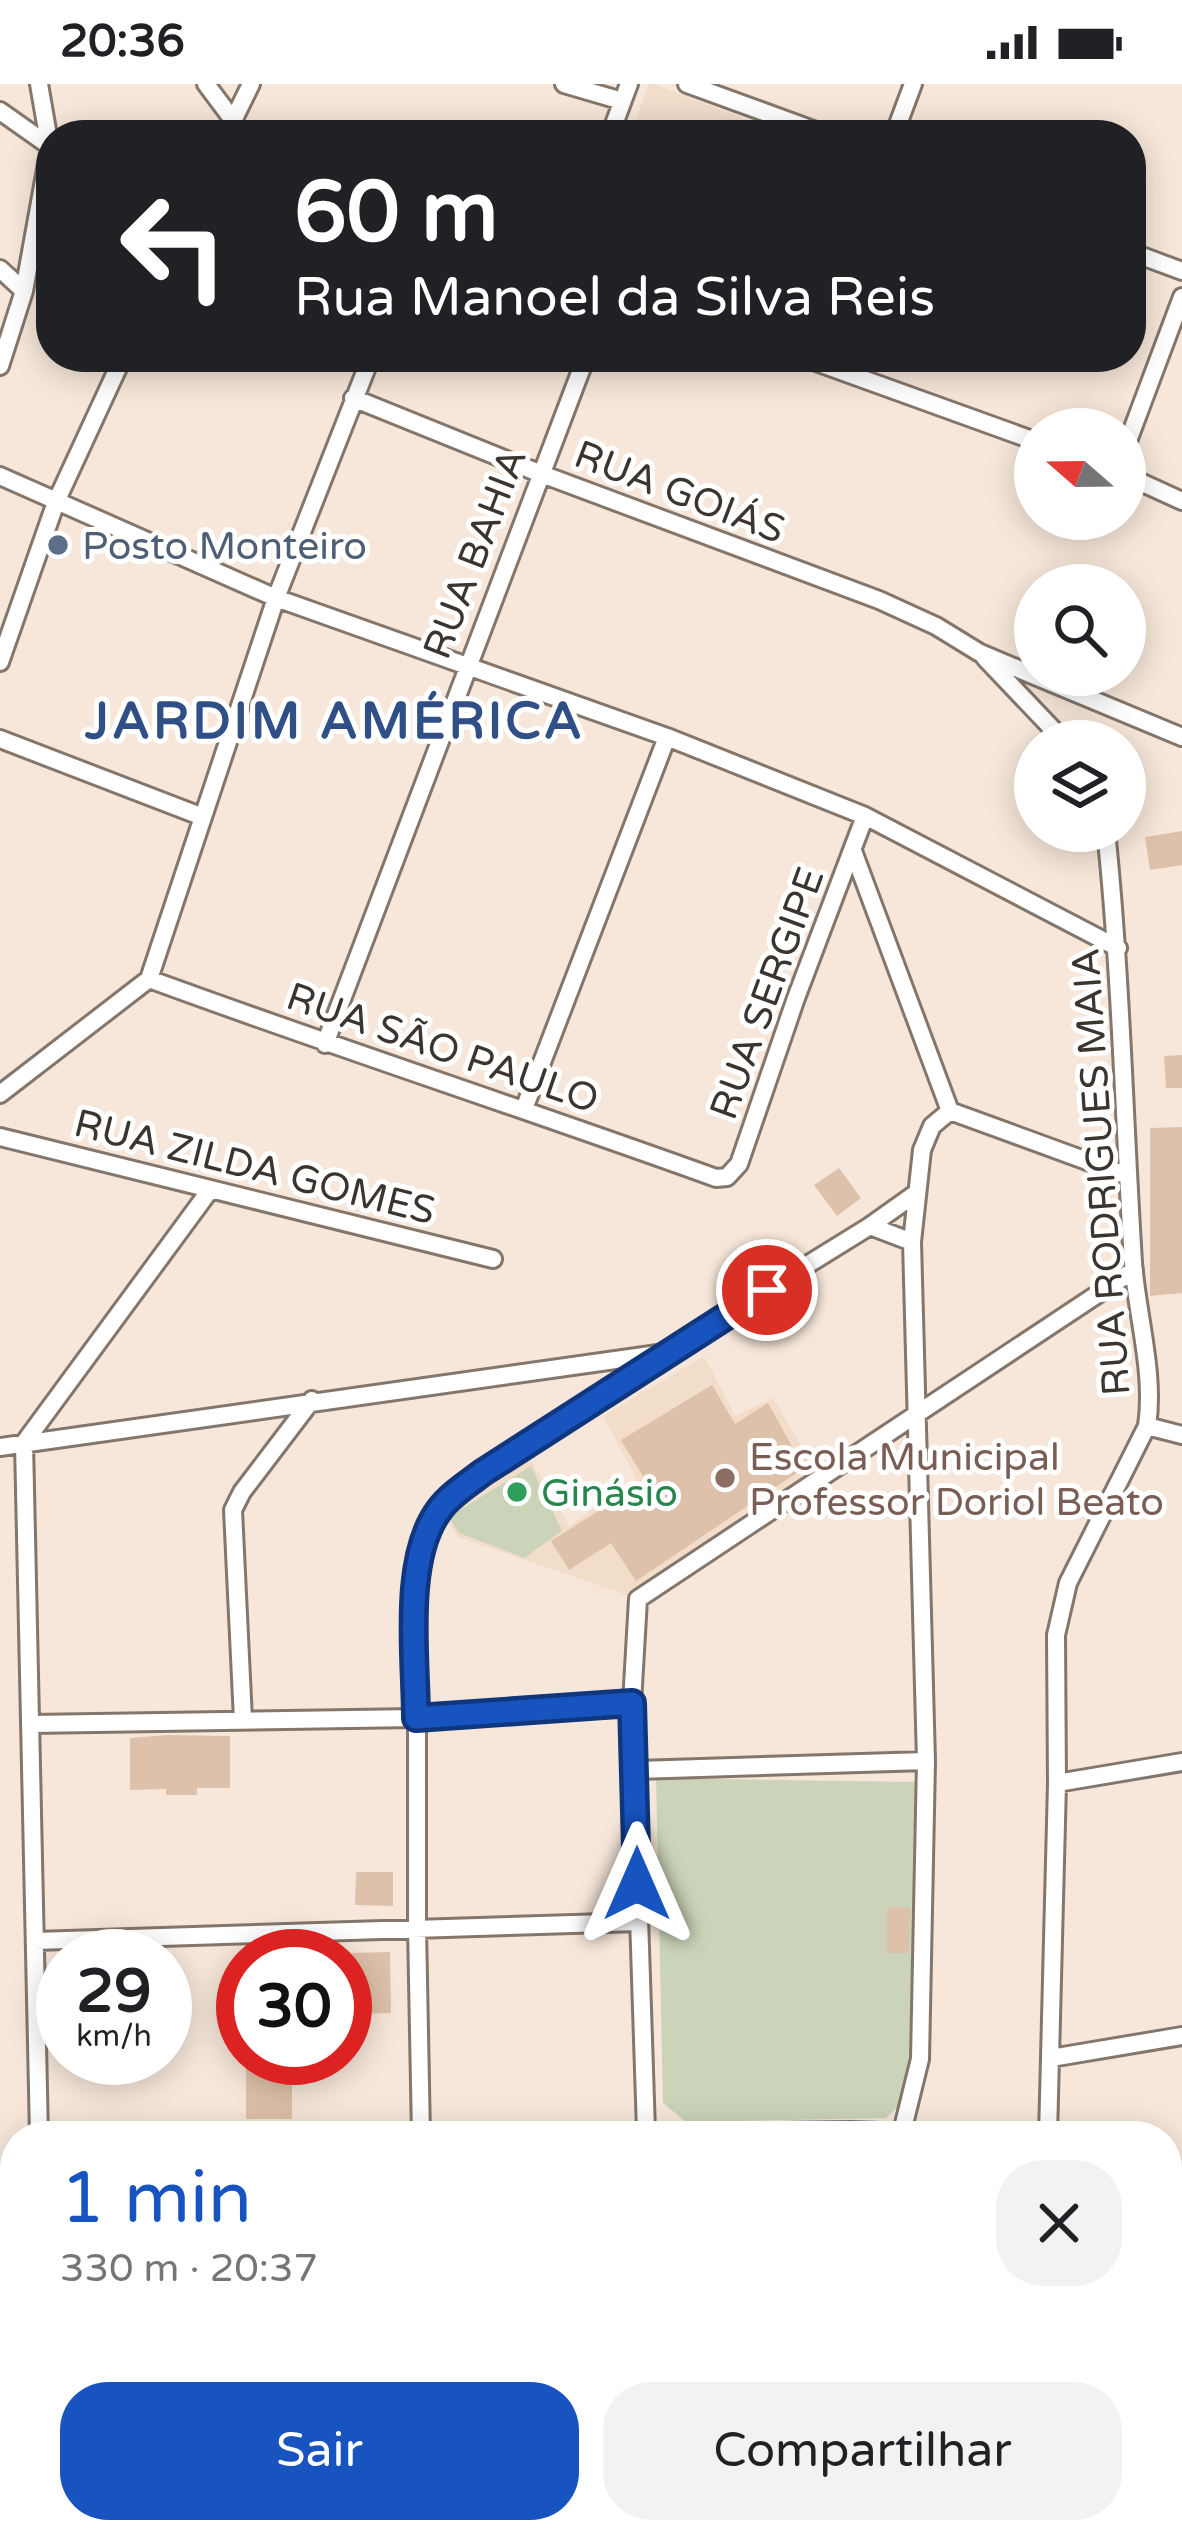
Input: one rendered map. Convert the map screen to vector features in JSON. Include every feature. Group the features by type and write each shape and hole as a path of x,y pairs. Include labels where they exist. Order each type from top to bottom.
{"street":[{"path":"39,84 45,120"},
{"path":"206,84 226,120"},
{"path":"233,120 251,84"},
{"path":"564,84 626,93"},
{"path":"687,84 786,120"},
{"path":"900,120 913,84"},
{"path":"0,111 36,137"},
{"path":"0,366 24,290 36,224"},
{"path":"1146,258 1182,272"},
{"path":"0,269 24,290"},
{"path":"1140,408 1182,297"},
{"path":"0,662 56,502 116,372"},
{"path":"0,1094 149,979 276,598 364,372"},
{"name":"RUA BAHIA","path":"325,1044 580,372"},
{"path":"847,372 1014,433"},
{"name":"RUA GOIÁS","path":"353,398 879,601 936,626 980,653"},
{"path":"0,476 276,598 667,737 865,816 1118,948"},
{"path":"1146,485 1182,501"},
{"path":"980,653 1182,737"},
{"path":"980,653 1044,720"},
{"path":"524,1108 667,737"},
{"path":"0,739 202,817"},
{"name":"RUA SERGIPE","path":"716,1178 734,1174 739,1165 865,816"},
{"path":"854,851 950,1111 1128,1176"},
{"name":"RUA RODRIGUES MAIA","path":"1049,2121 1056,1635 1068,1583 1147,1426 1150,1404 1134,1270 1118,948 1108,852"},
{"name":"RUA SÃO PAULO","path":"149,979 716,1178"},
{"path":"904,2121 920,2059 926,1761 914,1418 914,1194 932,1126 950,1111"},
{"name":"RUA ZILDA GOMES","path":"0,1137 494,1258"},
{"path":"38,2121 24,1443 210,1190"},
{"path":"422,2121 416,1718 417,1562 425,1533 441,1507 482,1473 914,1194"},
{"path":"870,1226 912,1242"},
{"path":"656,2121 638,1922 632,1703 638,1599 1134,1270"},
{"path":"0,1447 664,1353"},
{"path":"243,1720 233,1510 312,1400"},
{"path":"1147,1426 1182,1435"},
{"path":"31,1724 416,1718 632,1703"},
{"path":"637,1770 926,1761"},
{"path":"1057,1784 1182,1762"},
{"path":"34,1941 638,1922"},
{"path":"1051,2058 1182,2036"}],"shaded area":[{"path":"649,84 654,84 748,120 636,120"},
{"name":"Escola Municipal Professor Doriol Beato","path":"704,1356 735,1416 773,1398 818,1475 630,1596 458,1537 445,1516 530,1458 569,1526 637,1480 603,1416"}],"green space":[{"name":"Ginásio","path":"531,1466 562,1531 524,1558 459,1533 449,1517"},
{"path":"656,1778 916,1782 916,2048 909,2096 886,2118 685,2121 663,2103"}],"building":[{"path":"1182,831 1182,865 1150,870 1146,837"},
{"path":"1182,1055 1182,1088 1166,1088 1164,1056"},
{"path":"1182,1127 1182,1293 1150,1296 1150,1128"},
{"path":"839,1168 861,1198 837,1216 814,1185"},
{"path":"712,1385 735,1424 768,1403 804,1468 636,1581 611,1543 569,1570 551,1541 646,1481 621,1440"},
{"path":"230,1736 230,1788 197,1788 197,1795 166,1795 166,1789 130,1790 130,1738"},
{"path":"356,1872 393,1872 393,1906 355,1905"},
{"path":"910,1907 909,1953 887,1953 887,1908"},
{"path":"372,1952 390,1952 391,2013 372,2014"},
{"path":"246,2085 292,2085 292,2119 246,2119"}],"place":[{"name":"Posto Monteiro","path":"58,545"},
{"name":"Escola Municipal Professor Doriol Beato","path":"725,1478"},
{"name":"Ginásio","path":"517,1492"}],"district":[{"name":"JARDIM AMÉRICA","path":"335,720"}],"route":[{"path":"637,1884 632,1703 416,1718 417,1562 425,1533 441,1507 482,1473 767,1290"}]}
